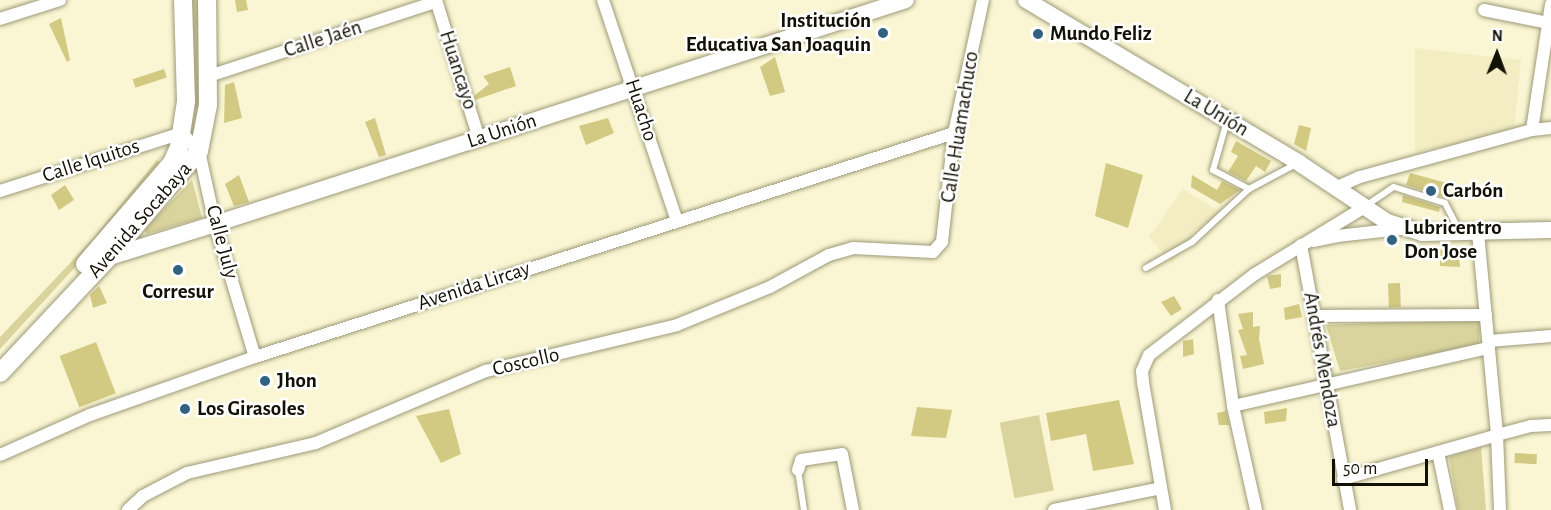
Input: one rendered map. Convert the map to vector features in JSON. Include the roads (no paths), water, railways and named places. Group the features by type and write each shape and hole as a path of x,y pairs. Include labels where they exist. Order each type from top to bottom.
{"main road":[{"name":"Avenida Socabaya","path":"0,356 105,253 172,163 179,147 186,101 183,0"},
{"name":"Avenida Socabaya","path":"0,373 105,253 199,151 206,115 209,76 207,0"},
{"name":"La Unión","path":"105,253 216,224 906,0"},
{"name":"La Unión","path":"1026,0 1046,6 1299,163 1364,208 1404,229 1422,233 1460,234 1551,230"}],"street":[{"path":"0,19 60,0"},
{"name":"Huacho","path":"603,0 677,221"},
{"name":"Calle Huamachuco","path":"933,252 942,242 954,133 983,0"},
{"name":"Calle Jaén","path":"209,76 436,1"},
{"name":"Huancayo","path":"436,1 479,139"},
{"path":"1532,130 1551,4"},
{"path":"1484,10 1548,23"},
{"path":"1335,188 1360,177 1532,130 1551,128"},
{"path":"182,133 199,151"},
{"name":"Calle Iquitos","path":"0,191 182,133"},
{"name":"Avenida Lircay","path":"0,455 90,415 255,357 954,133"},
{"name":"Calle July","path":"199,151 216,224 255,357"},
{"path":"1165,510 1142,370 1149,354 1218,300 1301,245 1364,208"},
{"path":"1301,245 1337,236 1404,229"},
{"path":"1478,233 1497,435 1500,510"},
{"name":"Andrés Mendoza","path":"1301,245 1350,510"},
{"name":"Coscollo","path":"128,510 143,496 187,473 316,443 486,371 678,325 770,287 829,255 853,248 933,252"},
{"path":"1218,300 1233,406 1254,510"},
{"path":"1315,316 1486,315"},
{"path":"1233,406 1489,344 1551,336"},
{"path":"1343,479 1531,426 1551,425"},
{"path":"1438,452 1450,510"},
{"path":"798,470 801,460 842,454 853,510"},
{"path":"1053,510 1161,488"}],"lane":[{"path":"1228,120 1213,170 1249,189"},
{"path":"1146,268 1192,242 1249,189 1299,163"},
{"path":"1364,208 1394,188 1445,203 1460,234"},
{"path":"798,470 804,510"}],"place":[{"name":"Institución Educativa San Joaquin","path":"883,33"},
{"name":"Mundo Feliz","path":"1038,34"},
{"name":"Carbón","path":"1431,191"},
{"name":"Lubricentro Don Jose","path":"1392,240"},
{"name":"Corresur","path":"178,270"},
{"name":"Jhon","path":"265,381"},
{"name":"Los Girasoles","path":"185,409"}]}
